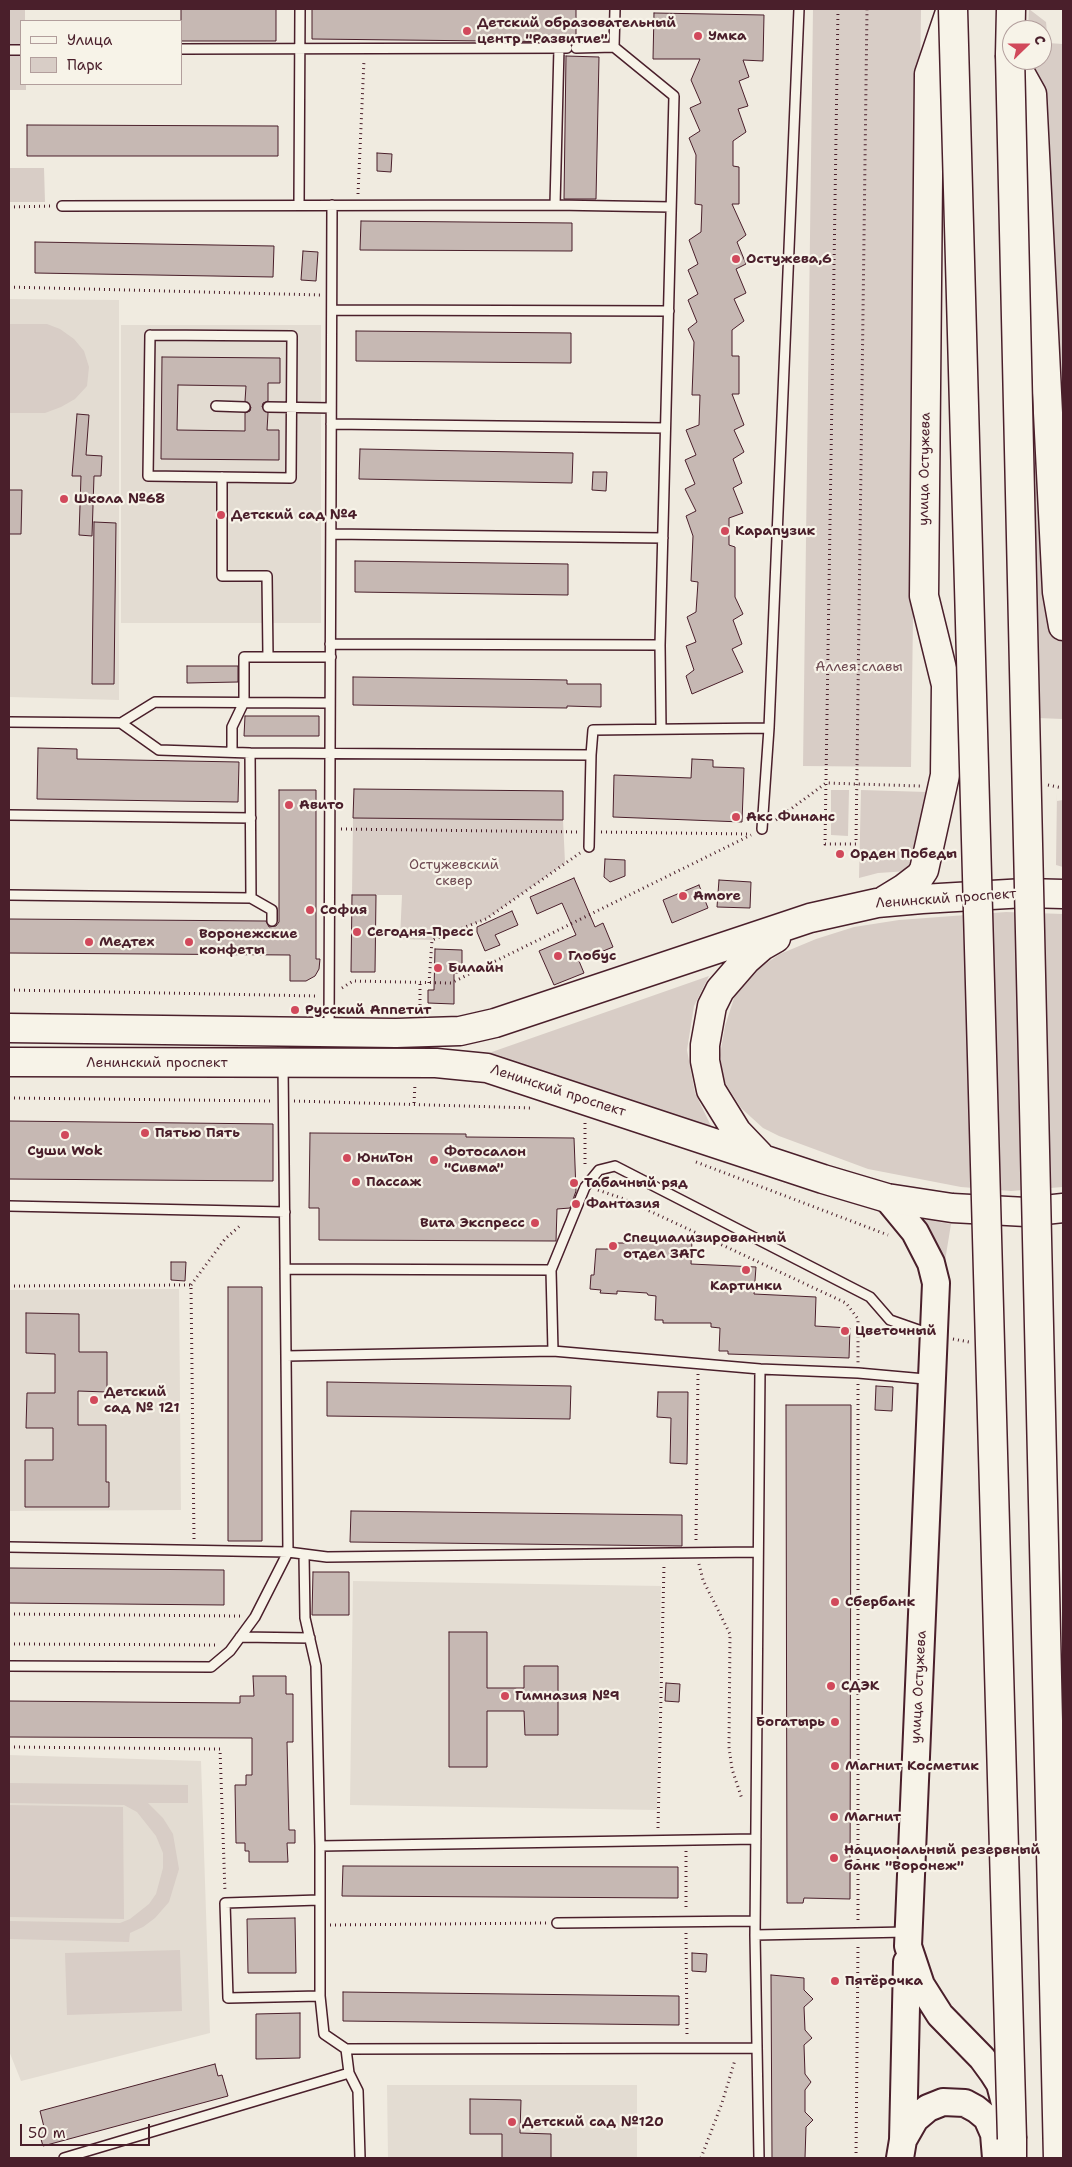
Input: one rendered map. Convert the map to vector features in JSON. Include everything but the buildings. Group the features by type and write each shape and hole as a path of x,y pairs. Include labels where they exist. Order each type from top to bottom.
{"main road":[{"name":"улица Остужева","path":"877,903 904,889 920,876 924,870 945,776 946,685 924,596 929,74 952,9"},
{"path":"952,9 1007,2152"},
{"path":"1012,70 1058,2158"},
{"path":"1019,70 1032,94 1058,592 1063,626"},
{"name":"Ленинский проспект","path":"9,1028 330,1033 460,1031 495,1023 810,918 877,903 967,895 1063,894"},
{"path":"760,1157 737,1132 711,1090 705,1061 708,1024 712,1006 720,990 740,966 762,946 810,918"},
{"name":"Ленинский проспект","path":"9,1062 436,1063 487,1068 823,1179 887,1198 952,1208 1026,1212 1063,1208"}],"street":[{"name":"улица Остужева","path":"887,1198 915,1232 931,1263 936,1283 908,1939 921,1985 940,2015 982,2058 1000,2084 1007,2152"},
{"path":"901,2149 908,1939"},
{"path":"901,2149 915,2119 928,2108 943,2102 965,2103 976,2109 987,2118 994,2134 1007,2152"}],"lane":[{"path":"299,204 300,9"},
{"path":"614,9 614,47"},
{"path":"762,829 769,728 798,9"},
{"path":"182,49 614,47 674,96 660,645 661,729"},
{"path":"555,205 567,48"},
{"path":"330,1033 332,204"},
{"path":"62,206 358,204 671,207"},
{"path":"332,310 669,311"},
{"path":"150,335 292,336 291,408 291,478 148,476 150,335"},
{"path":"216,406 245,407"},
{"path":"268,407 331,408"},
{"path":"331,424 665,428"},
{"path":"222,477 222,576 267,576 268,657"},
{"path":"331,534 663,538"},
{"path":"330,644 660,645"},
{"path":"232,752 232,727 244,702 244,657 331,657"},
{"path":"9,722 121,723 155,702 330,703"},
{"path":"121,723 159,750 250,753 591,755"},
{"path":"589,847 593,730 769,728"},
{"path":"250,753 251,898"},
{"path":"9,815 251,818"},
{"path":"9,895 251,898 272,910 272,922"},
{"path":"9,1666 211,1667 237,1641 254,1616 288,1552 283,1063"},
{"path":"553,1351 551,1270 585,1187 599,1170 615,1166 870,1297 890,1320 933,1335"},
{"path":"9,1206 285,1212"},
{"path":"286,1269 551,1270"},
{"path":"286,1356 553,1351 760,1369 858,1373 925,1379"},
{"path":"758,2158 755,1921 760,1369"},
{"path":"9,1547 288,1552 337,1557 757,1552"},
{"path":"304,1554 305,1618 316,1666 320,1846 320,1996 324,2034 346,2049 757,2048"},
{"path":"237,1641 310,1638"},
{"path":"320,1846 756,1839"},
{"path":"320,1900 225,1903 228,1998 320,1996"},
{"path":"557,1923 755,1921"},
{"path":"755,1935 858,1933 908,1939"},
{"path":"346,2049 349,2073 358,2090 360,2158"},
{"path":"64,2158 349,2073"}],"path":[{"path":"838,9 825,844 856,844 868,9"},
{"path":"358,204 364,49"},
{"path":"9,206 62,206"},
{"path":"9,287 332,295"},
{"path":"9,990 330,996 353,980 451,983 762,829 826,783 926,786"},
{"path":"330,829 752,834"},
{"path":"429,983 432,940 486,919 589,847"},
{"path":"420,983 420,1008"},
{"path":"414,1103 415,1078"},
{"path":"9,1098 414,1103 543,1108"},
{"path":"594,1124 585,1120 585,1187 624,1199 846,1303 858,1319 856,2158"},
{"path":"695,1162 888,1234"},
{"path":"194,1550 191,1285 226,1239 240,1225 264,1212"},
{"path":"9,1286 191,1285"},
{"path":"698,1364 696,1553 702,1580 730,1634 731,1762 740,1793 756,1827"},
{"path":"658,1841 664,1554"},
{"path":"9,1614 254,1616"},
{"path":"9,1644 237,1641"},
{"path":"9,1747 220,1749 225,1903"},
{"path":"686,1840 687,2048"},
{"path":"320,1925 557,1923"},
{"path":"701,2158 722,2102 739,2048"}],"shaded area":[{"name":"Школа №68","path":"9,299 119,300 119,700 9,697"},
{"name":"Детский сад №4","path":"121,325 321,325 321,623 121,623"},
{"name":"Детский сад № 121","path":"179,1289 181,1510 9,1511 9,1290"},
{"name":"Гимназия №9","path":"353,1581 661,1586 657,1810 350,1805"},
{"path":"9,1755 201,1761 210,2033 21,2081 9,2051"},
{"name":"Детский сад №120","path":"387,2085 637,2085 637,2158 388,2158"}],"green space":[{"path":"9,9 25,9 25,20 20,20 20,85 26,85 26,90 9,90"},
{"name":"Аллея славы","path":"813,9 921,9 911,767 803,766"},
{"path":"1029,9 1043,20 1028,20"},
{"path":"1052,43 1063,44 1063,719 1037,718 1038,637 1021,648 1028,70 1052,70"},
{"path":"10,168 44,168 45,202 10,202"},
{"path":"9,324 47,324 60,329 74,339 84,351 89,367 87,386 75,399 45,413 9,413"},
{"path":"831,790 849,790 848,836 831,835"},
{"path":"861,790 927,792 923,833 910,854 911,863 924,870 878,873 859,878"},
{"path":"1057,792 1057,801 1063,800 1063,867 1056,865"},
{"name":"Остужевский сквер","path":"353,818 563,820 565,863 486,919 432,940 400,939 402,895 352,895"},
{"path":"1006,912 1063,914 1063,1187 1011,1191 961,1187 868,1169 779,1136 763,1128 741,1108 724,1081 720,1055 725,1026 735,995 751,976 765,964 780,954 816,939 854,927 899,920"},
{"path":"709,976 694,1006 687,1050 695,1093 712,1128 489,1053"},
{"path":"918,1218 951,1224 945,1261 932,1238"},
{"path":"9,1783 188,1785 188,1803 148,1803 163,1818 173,1834 179,1869 169,1902 155,1918 143,1927 130,1933 129,1942 9,1939 9,1921 120,1923 130,1919 149,1904 156,1894 163,1868 163,1853 156,1836 137,1812 124,1805 9,1803"},
{"path":"9,1805 123,1807 124,1919 9,1917"},
{"path":"180,1950 182,2011 67,2015 65,1953"}],"place":[{"name":"Детский образовательный центр \"Развитие\"","path":"467,31"},
{"name":"Умка","path":"698,36"},
{"name":"Остужева,6","path":"736,259"},
{"name":"Школа №68","path":"64,499"},
{"name":"Детский сад №4","path":"221,515"},
{"name":"Карапузик","path":"725,531"},
{"name":"Авито","path":"289,805"},
{"name":"Акс Финанс","path":"736,817"},
{"name":"Орден Победы","path":"840,854"},
{"name":"Amore","path":"683,896"},
{"name":"София","path":"310,910"},
{"name":"Сегодня-Пресс","path":"357,932"},
{"name":"Медтех","path":"89,942"},
{"name":"Воронежские конфеты","path":"189,942"},
{"name":"Глобус","path":"558,956"},
{"name":"Билайн","path":"438,968"},
{"name":"Русский Аппетит","path":"295,1010"},
{"name":"Пятью Пять","path":"145,1133"},
{"name":"Суши Wok","path":"65,1135"},
{"name":"ЮниТон","path":"347,1158"},
{"name":"Фотосалон \"Сивма\"","path":"434,1160"},
{"name":"Пассаж","path":"356,1182"},
{"name":"Табачный ряд","path":"574,1183"},
{"name":"Фантазия","path":"576,1204"},
{"name":"Вита Экспресс","path":"535,1223"},
{"name":"Специализированный отдел ЗАГС","path":"613,1246"},
{"name":"Картинки","path":"746,1270"},
{"name":"Цветочный","path":"845,1331"},
{"name":"Детский сад № 121","path":"94,1400"},
{"name":"Сбербанк","path":"835,1602"},
{"name":"СДЭК","path":"831,1686"},
{"name":"Гимназия №9","path":"505,1696"},
{"name":"Богатырь","path":"835,1722"},
{"name":"Магнит Косметик","path":"835,1766"},
{"name":"Магнит","path":"834,1817"},
{"name":"Национальный резервный банк \"Воронеж\"","path":"834,1858"},
{"name":"Пятёрочка","path":"835,1981"},
{"name":"Детский сад №120","path":"512,2122"}]}
